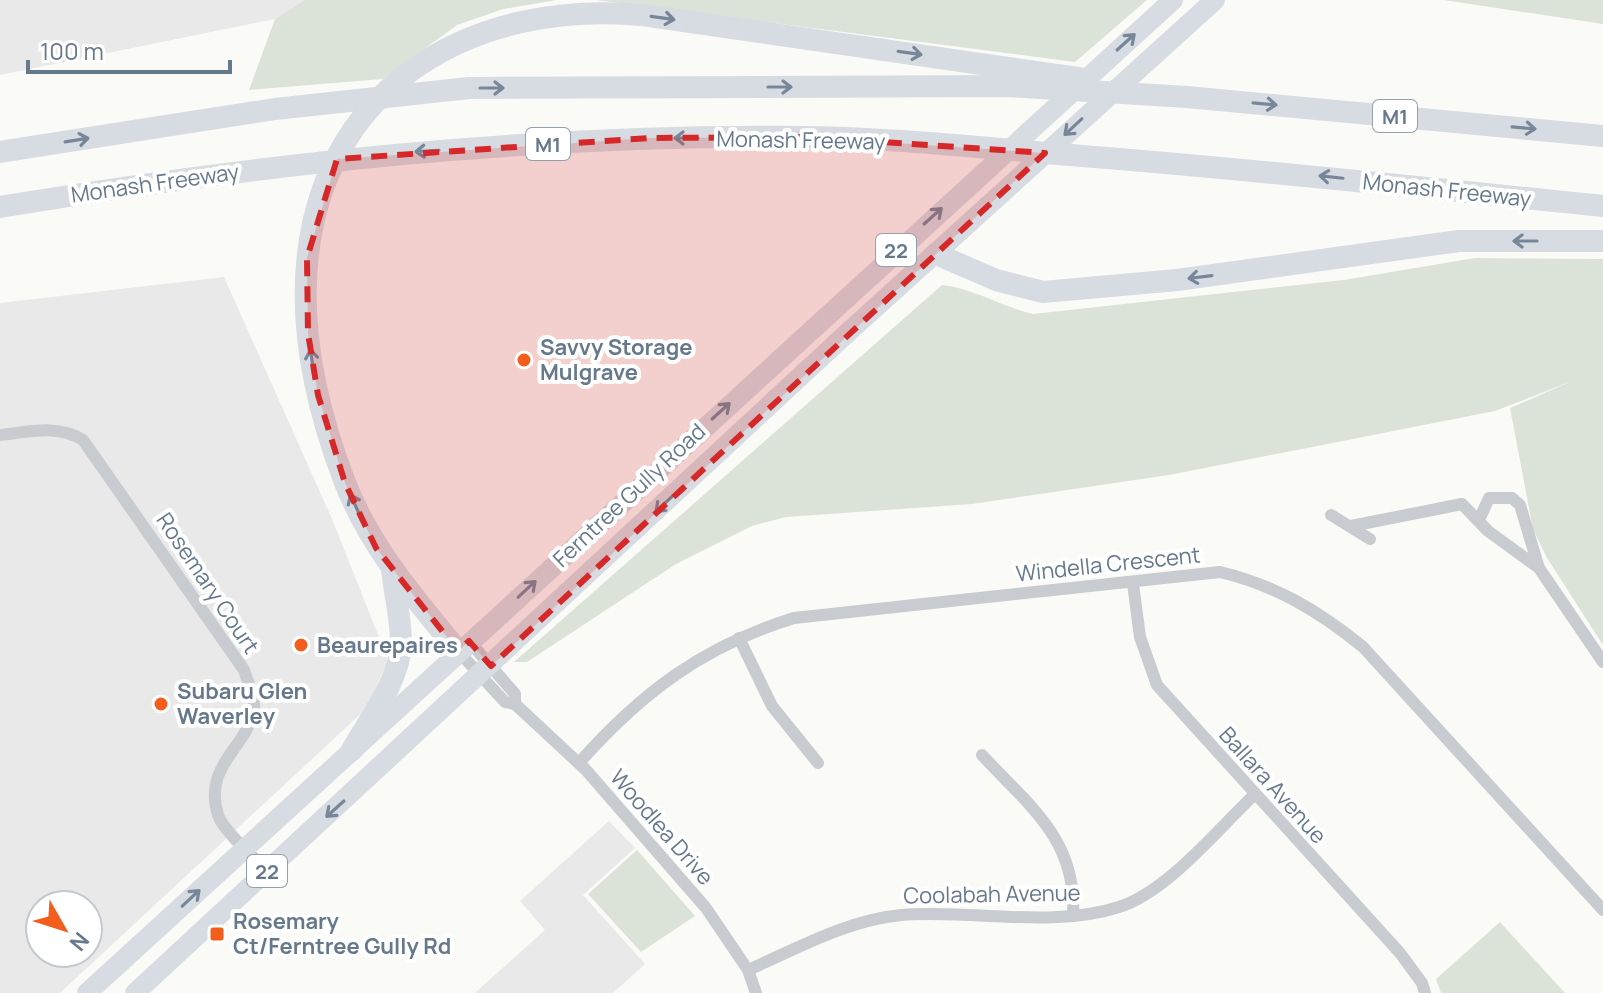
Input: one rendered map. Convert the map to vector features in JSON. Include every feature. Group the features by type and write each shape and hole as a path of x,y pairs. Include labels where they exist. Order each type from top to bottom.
{"highway":[{"path":"464,646 392,568 366,527 329,437 308,333 307,258 313,222 329,176 366,114 406,73 438,51 476,31 552,13 624,13 1023,67 1187,97"},
{"name":"M1","path":"0,152 275,109 469,88 1007,86 1187,97 1603,136"},
{"name":"Monash Freeway","path":"0,207 277,165 429,151 665,138 808,137 1110,158 1603,206"},
{"path":"936,254 988,277 1043,292 1177,280 1459,241 1603,241"},
{"path":"352,750 389,685 401,644 392,568"}],"main road":[{"name":"Ferntree Gully Road","path":"87,993 1173,0"},
{"name":"Ferntree Gully Road","path":"135,993 1215,0"}],"street":[{"name":"Rosemary Court","path":"0,435 55,429 70,432 83,440 244,670 254,706 243,735 224,758 215,780 218,816 267,871"},
{"path":"1479,520 1489,498"},
{"path":"1351,526 1489,498 1512,498 1520,505 1539,568 1603,662"},
{"path":"1462,504 1488,531 1539,568"},
{"path":"1331,515 1370,539"},
{"name":"Windella Crescent","path":"579,763 645,695 739,638 810,615 1133,584 1220,572 1257,581 1321,613 1363,647 1603,910"},
{"name":"Ballara Avenue","path":"1133,584 1140,637 1157,685 1400,953 1422,983 1425,993"},
{"path":"739,638 772,706 818,763"},
{"name":"Woodlea Drive","path":"464,646 486,671 505,702 515,704 579,763 706,908 748,970 756,993"},
{"path":"982,755 1049,828 1069,862 1073,916"},
{"name":"Coolabah Avenue","path":"748,970 847,926 897,915 1073,916 1121,907 1157,887 1254,795"}],"highlighted area":[{"path":"808,137 1045,153 491,666 469,641 458,651 376,548 345,483 318,395 308,333 307,258 337,159 649,138"}],"shaded area":[{"path":"0,0 305,0 275,19 0,75"},
{"path":"305,0 556,0 503,9 457,25 383,79 249,90 275,19"},
{"path":"596,0 1147,0 1075,62"},
{"path":"1444,0 1603,0 1603,24"},
{"path":"1475,258 1603,259 1603,645 1547,558 1533,529 1510,408 1572,381 1495,411 1169,475 972,504 786,517 752,526 676,564 527,662 514,662 942,285 1033,314 1344,280"},
{"path":"224,277 332,519 388,660 367,708 104,952 104,889 24,889 24,969 86,969 60,993 0,993 0,303"},
{"path":"609,821 635,848 583,895 645,964 613,993 475,993 545,930 520,901"},
{"path":"637,850 695,916 641,952 588,894"},
{"path":"1500,922 1565,993 1441,993 1436,979"}],"place":[{"name":"Savvy Storage Mulgrave","path":"524,360"},
{"name":"Beaurepaires","path":"301,645"},
{"name":"Subaru Glen Waverley","path":"161,704"},
{"name":"Rosemary Ct/Ferntree Gully Rd","path":"217,934"}]}
